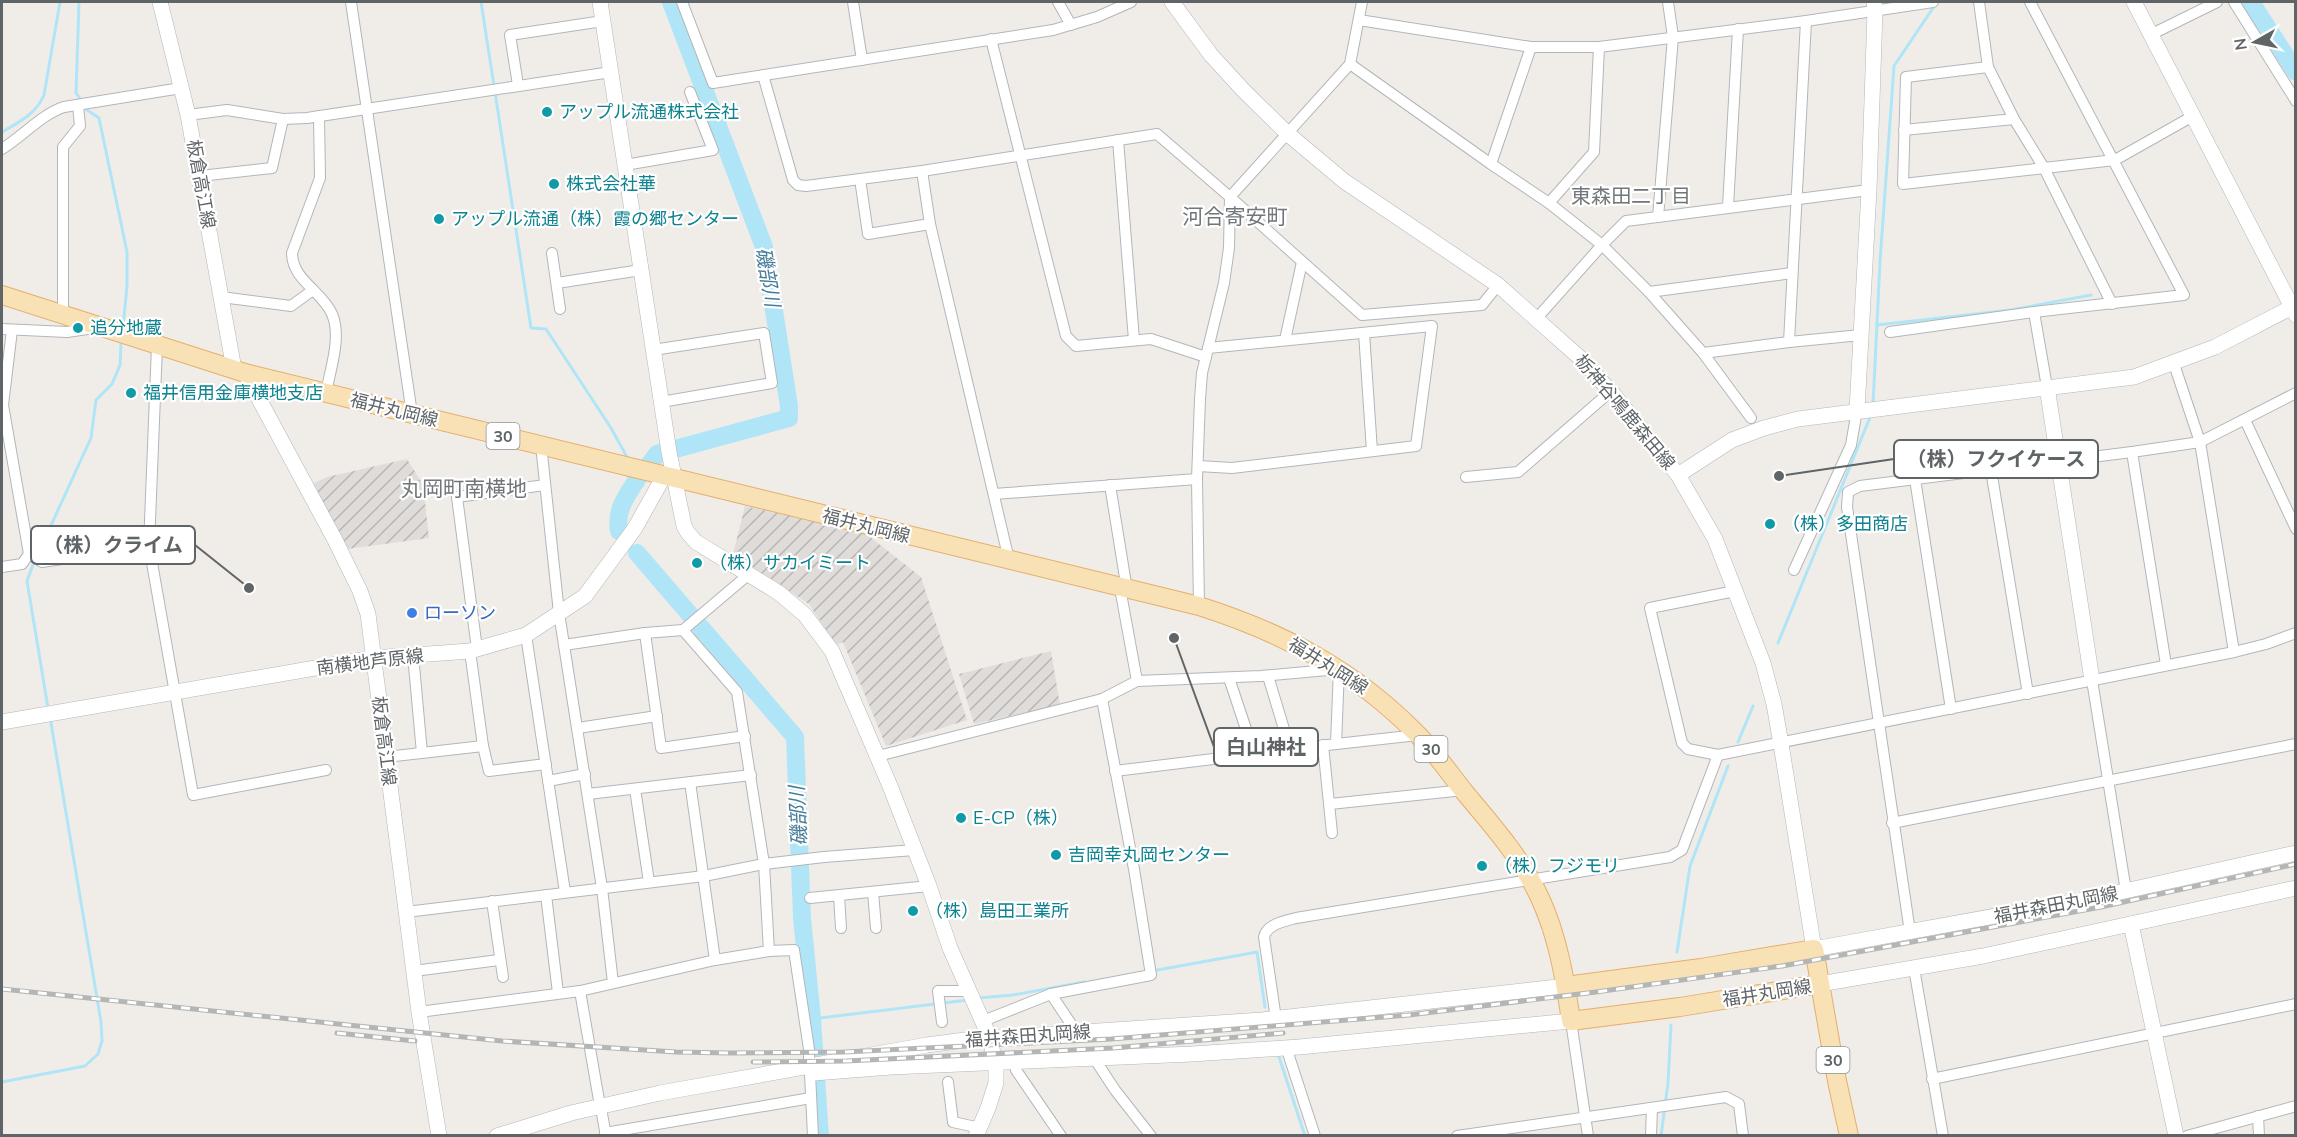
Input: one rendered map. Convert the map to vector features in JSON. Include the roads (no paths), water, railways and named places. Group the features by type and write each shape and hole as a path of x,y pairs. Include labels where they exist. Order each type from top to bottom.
{"main road":[{"name":"板倉高江線","path":"160,2 188,115 221,297 239,371 360,591 368,615 419,1012 439,1136"},
{"path":"600,2 661,402 669,477 684,526 696,542 779,593 804,615 832,651 878,756 929,886 950,948 990,1038 995,1062 994,1091 978,1132"},
{"name":"栃神谷鳴鹿森田線","path":"1172,2 1211,55 1288,134 1344,181 1498,285 1580,357 1611,391 1678,475 1715,539 1763,663 1774,704 1814,949"},
{"path":"1678,475 1732,440 1798,419 2134,377 2215,347 2294,309 2134,2"},
{"path":"1861,410 1861,334 1869,190 1874,6"},
{"name":"福井丸岡線","path":"2,295 239,371 1199,606 1266,630 1339,669 1384,703 1418,735 1498,832 1531,880 1554,934 1566,986 1571,1021 1680,1007 1820,984 1814,949 1701,968 1566,986"},
{"path":"2048,387 2092,680"},
{"name":"南横地芦原線","path":"2,722 373,658 474,650 526,634 585,596 610,565 669,477"},
{"name":"福井森田丸岡線","path":"1814,949 2126,891 2295,853"},
{"name":"福井森田丸岡線","path":"1820,984 1914,968 2295,888"},
{"path":"2131,924 2176,1136"},
{"name":"30","path":"1820,984 1849,1136"},
{"name":"福井森田丸岡線","path":"497,1136 539,1122 705,1092 939,1043 1276,1019 1566,986"},
{"name":"福井森田丸岡線","path":"815,1069 1015,1062 1286,1047 1571,1021"},
{"name":"福井森田丸岡線","path":"522,1136 601,1110"}],"street":[{"path":"351,2 412,414"},
{"path":"682,2 713,83 1053,30 1096,17 1131,2"},
{"path":"853,2 862,60"},
{"path":"1058,2 1071,25"},
{"path":"1199,606 1197,479 1201,391 1207,353 1224,283 1229,248 1230,196 1350,64 1362,2"},
{"path":"1658,217 1672,37 1668,2"},
{"path":"1359,20 1531,47 1599,47 1806,21 1874,6 1921,5 1933,2"},
{"path":"1979,2 1988,67 2014,119 2044,168 2112,303"},
{"path":"1890,332 2034,312 2184,295 2030,2"},
{"path":"2150,35 2217,2"},
{"path":"2234,2 2295,101"},
{"path":"518,86 510,35 603,21"},
{"path":"1789,342 1806,21"},
{"path":"1728,207 1738,29"},
{"path":"991,39 1066,336 1071,343 1076,346 1151,339 1207,353 1285,340 1432,326 1416,446 1232,468 1198,466"},
{"path":"1491,164 1531,47"},
{"path":"1549,203 1594,152 1599,47"},
{"path":"1350,64 1549,203 1602,245 1649,292 1704,353 1751,418"},
{"path":"1988,67 1906,77 1903,184 2115,160 2193,116"},
{"path":"188,115 227,110 283,119 319,116 610,72"},
{"path":"764,75 794,180 798,185 806,186 922,171 1157,134 1230,196 1362,315 1482,305 1498,285"},
{"path":"2,149 21,137 51,111 181,88"},
{"path":"625,165 713,150 690,92"},
{"path":"63,314 63,147 80,126 78,105"},
{"path":"319,116 320,178 292,253 292,263 295,271 332,314 335,325 336,339 326,393"},
{"path":"200,176 272,168 283,119"},
{"path":"1905,130 2014,119"},
{"path":"1118,140 1134,340"},
{"path":"922,171 930,224 1009,560"},
{"path":"860,179 868,234 930,224"},
{"path":"1537,318 1626,220 1869,190"},
{"path":"552,253 560,309"},
{"path":"1285,340 1302,262"},
{"path":"557,283 641,270"},
{"path":"1649,292 1792,273"},
{"path":"221,297 291,306 313,290"},
{"path":"2034,312 2048,387"},
{"path":"2,567 22,564 29,554 3,418 7,330 67,332 101,327"},
{"path":"653,350 764,333 772,383 661,402"},
{"path":"1364,333 1372,451"},
{"path":"1704,353 1861,334"},
{"path":"157,345 149,546 194,795 326,770"},
{"path":"2174,364 2200,442 2234,652"},
{"path":"1466,477 1518,472 1611,391"},
{"path":"1910,932 1892,823 1880,723 1847,507 1848,492 1860,486 2200,442 2295,393"},
{"path":"1794,570 1851,444 1861,410"},
{"path":"2245,420 2295,529"},
{"path":"541,445 559,613 602,888 613,983"},
{"path":"2132,452 2166,665"},
{"path":"1990,470 2028,694"},
{"path":"994,494 1197,479"},
{"path":"1915,479 1951,709"},
{"path":"545,484 457,497 483,746 489,771 546,764"},
{"path":"1110,485 1137,681"},
{"path":"29,554 42,562 149,546"},
{"path":"564,645 690,625 748,575"},
{"path":"1735,591 1650,608 1682,743 1688,749 1718,755 2234,652 2266,644 2295,633"},
{"path":"690,625 737,692 764,864 769,951"},
{"path":"645,633 661,748 745,736"},
{"path":"526,634 565,892"},
{"path":"413,655 422,753"},
{"path":"878,756 1102,699 1137,681 1268,676 1339,669 1336,744"},
{"path":"1268,676 1290,749"},
{"path":"1229,678 1254,753"},
{"path":"2092,680 2126,891"},
{"path":"983,1021 1052,994 1151,975 1134,868 1102,699"},
{"path":"578,728 657,716"},
{"path":"1115,771 1418,735"},
{"path":"1892,823 2295,744"},
{"path":"1323,745 1332,833"},
{"path":"386,757 483,746"},
{"path":"1276,1019 1264,937 1266,931 1272,927 1296,918 1670,857 1682,850 1718,755"},
{"path":"548,781 585,774"},
{"path":"588,795 751,775"},
{"path":"690,782 715,960"},
{"path":"635,789 649,882"},
{"path":"1330,804 1464,790"},
{"path":"406,912 704,876 764,864 914,850"},
{"path":"810,898 929,886"},
{"path":"873,892 876,928"},
{"path":"546,895 558,993"},
{"path":"838,896 842,928"},
{"path":"492,901 503,977"},
{"path":"419,1012 580,991 715,960 769,951 794,950 809,1049 815,1069 811,1098 813,1136"},
{"path":"414,970 499,960"},
{"path":"1914,968 1943,1136"},
{"path":"580,991 605,1134 811,1098"},
{"path":"942,1022 938,991 970,991"},
{"path":"1052,994 1077,1033"},
{"path":"1932,1079 2155,1031 2295,1004"},
{"path":"1571,1021 1588,1136"},
{"path":"1286,1047 1315,1136"},
{"path":"1094,1058 1115,1090 1151,1136"},
{"path":"1015,1062 1016,1070 1061,1136"},
{"path":"948,1082 953,1122 978,1132"},
{"path":"1457,1136 1726,1097 1739,1104 1743,1136"},
{"path":"2187,1136 2295,1106"},
{"path":"1651,1136 1652,1108"},
{"path":"2258,1116 2259,1136"}],"waterway":[{"path":"2,132 21,121 41,102 60,2"},
{"path":"79,2 76,93 81,100"},
{"path":"481,2 494,86"},
{"name":"磯部川","path":"649,465 657,454 789,418 764,247 671,2"},
{"path":"2251,2 2296,72"},
{"path":"1873,405 1880,262 1894,66 1935,5"},
{"path":"495,92 531,328 546,329 611,428 628,459"},
{"path":"84,106 99,118 127,252 127,286 123,326"},
{"path":"1877,325 2011,310 2091,295"},
{"path":"37,556 91,438 96,400 112,384 120,365 121,344"},
{"path":"1778,643 1871,415"},
{"name":"磯部川","path":"619,531 620,509 638,478"},
{"name":"磯部川","path":"637,553 795,737 802,918 820,1136"},
{"path":"34,562 27,581 48,708"},
{"path":"1738,742 1753,706"},
{"path":"2,1082 85,1066 98,1054 102,1041 101,1022 50,717"},
{"path":"1677,952 1690,866 1728,766"},
{"path":"1152,971 1257,952 1265,1007"},
{"path":"978,998 1013,995 1084,982"},
{"path":"812,1019 968,1000"},
{"path":"1661,1136 1668,1083 1671,1025"},
{"path":"1279,1057 1305,1136"}],"railway":[{"path":"2,989 502,1041 676,1052 844,1052 1111,1039 1409,1015 1782,966 2101,907 2296,864"},
{"path":"337,1033 415,1041"},
{"path":"753,1062 846,1061 1113,1048 1283,1033"}],"place":[{"name":"アップル流通株式会社","path":"547,112"},
{"name":"株式会社華","path":"554,184"},
{"name":"アップル流通（株）霞の郷センター","path":"439,219"},
{"name":"追分地蔵","path":"78,328"},
{"name":"福井信用金庫横地支店","path":"131,393"},
{"name":"（株）フクイケース","path":"1779,476"},
{"name":"（株）多田商店","path":"1770,524"},
{"name":"（株）サカイミート","path":"697,563"},
{"name":"（株）クライム","path":"249,588"},
{"name":"ローソン","path":"412,613"},
{"name":"白山神社","path":"1174,638"},
{"name":"E-CP（株）","path":"961,818"},
{"name":"吉岡幸丸岡センター","path":"1056,855"},
{"name":"（株）フジモリ","path":"1482,866"},
{"name":"（株）島田工業所","path":"913,911"}],"district":[{"name":"東森田二丁目","path":"1631,196"},
{"name":"河合寄安町","path":"1235,217"},
{"name":"丸岡町南横地","path":"464,489"}]}
